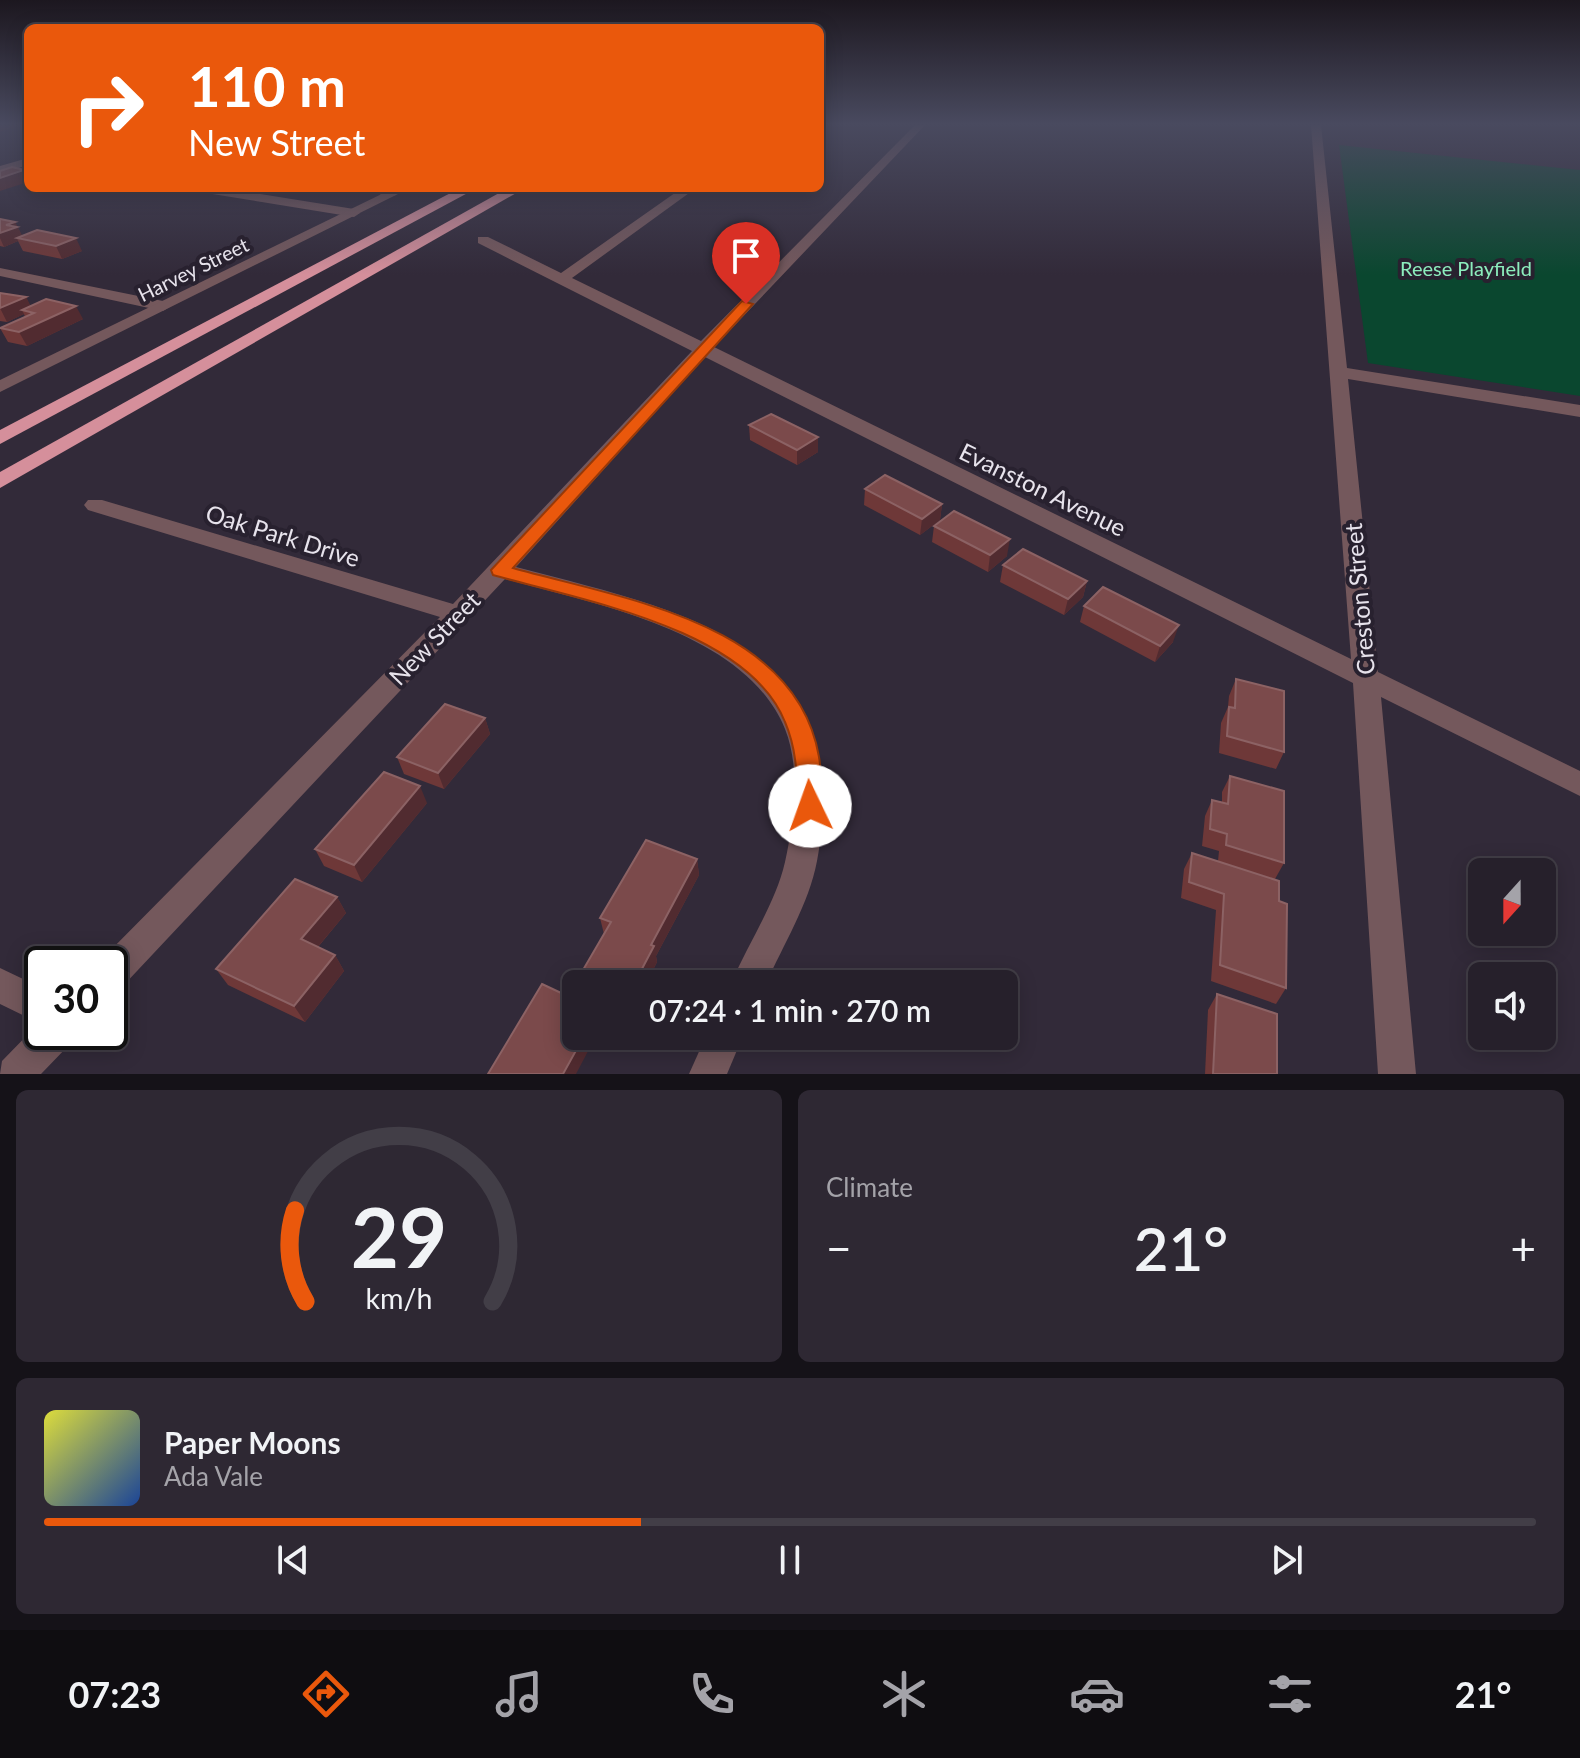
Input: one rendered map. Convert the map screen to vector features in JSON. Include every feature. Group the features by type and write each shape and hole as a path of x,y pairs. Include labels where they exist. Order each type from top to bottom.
{"highway":[{"path":"0,438 462,192"},
{"path":"0,481 511,192"}],"street":[{"name":"New Street","path":"128,956 500,570 703,349 871,175"},
{"name":"Creston Street","path":"1320,175 1366,679 1397,1074"},
{"path":"225,192 354,213"},
{"name":"Harvey Street","path":"0,387 354,213 387,192"},
{"path":"563,278 684,192"},
{"name":"Evanston Avenue","path":"483,240 1580,784"},
{"path":"0,272 163,306"},
{"path":"1337,372 1580,411"},
{"name":"Oak Park Drive","path":"95,505 457,614"},
{"path":"500,570 669,620 711,636 749,660 778,689 796,720 808,756 810,806 801,864 754,970"},
{"path":"0,985 24,998"},
{"path":"15,1074 38,1050"},
{"path":"708,1074 719,1050"}],"green space":[{"name":"Reese Playfield","path":"1343,175 1580,175 1580,396 1368,363"}],"building":[{"path":"0,219 15,222 6,225 17,227 0,233"},
{"path":"37,230 76,238 56,246 17,238"},
{"path":"0,293 26,297 0,308"},
{"path":"46,299 76,306 19,332 0,328 34,313 22,310"},
{"path":"771,414 818,437 797,450 749,425"},
{"path":"885,475 942,504 922,519 865,489"},
{"path":"954,511 1010,539 990,555 934,526"},
{"path":"1023,549 1087,581 1068,599 1003,565"},
{"path":"1103,587 1179,625 1160,646 1084,606"},
{"path":"1236,679 1284,691 1284,752 1227,736 1229,707 1235,708"},
{"path":"445,704 485,718 438,773 397,757"},
{"path":"384,772 420,786 354,865 315,849"},
{"path":"1230,776 1284,791 1284,863 1226,845 1227,834 1210,829 1212,800 1228,804"},
{"path":"646,840 697,859 651,945 654,946 641,970 583,970 611,922 600,918"},
{"path":"1192,853 1279,881 1279,901 1287,904 1286,988 1220,965 1224,894 1189,882"},
{"path":"295,879 337,897 301,939 335,955 294,1006 216,969"},
{"path":"542,984 562,993 562,1050 576,1050 563,1074 488,1074"},
{"path":"1217,994 1277,1014 1277,1074 1213,1074"}],"route":[{"path":"746,304 500,570 669,620 711,636 749,660 778,689 796,720 808,756 810,806"}]}
